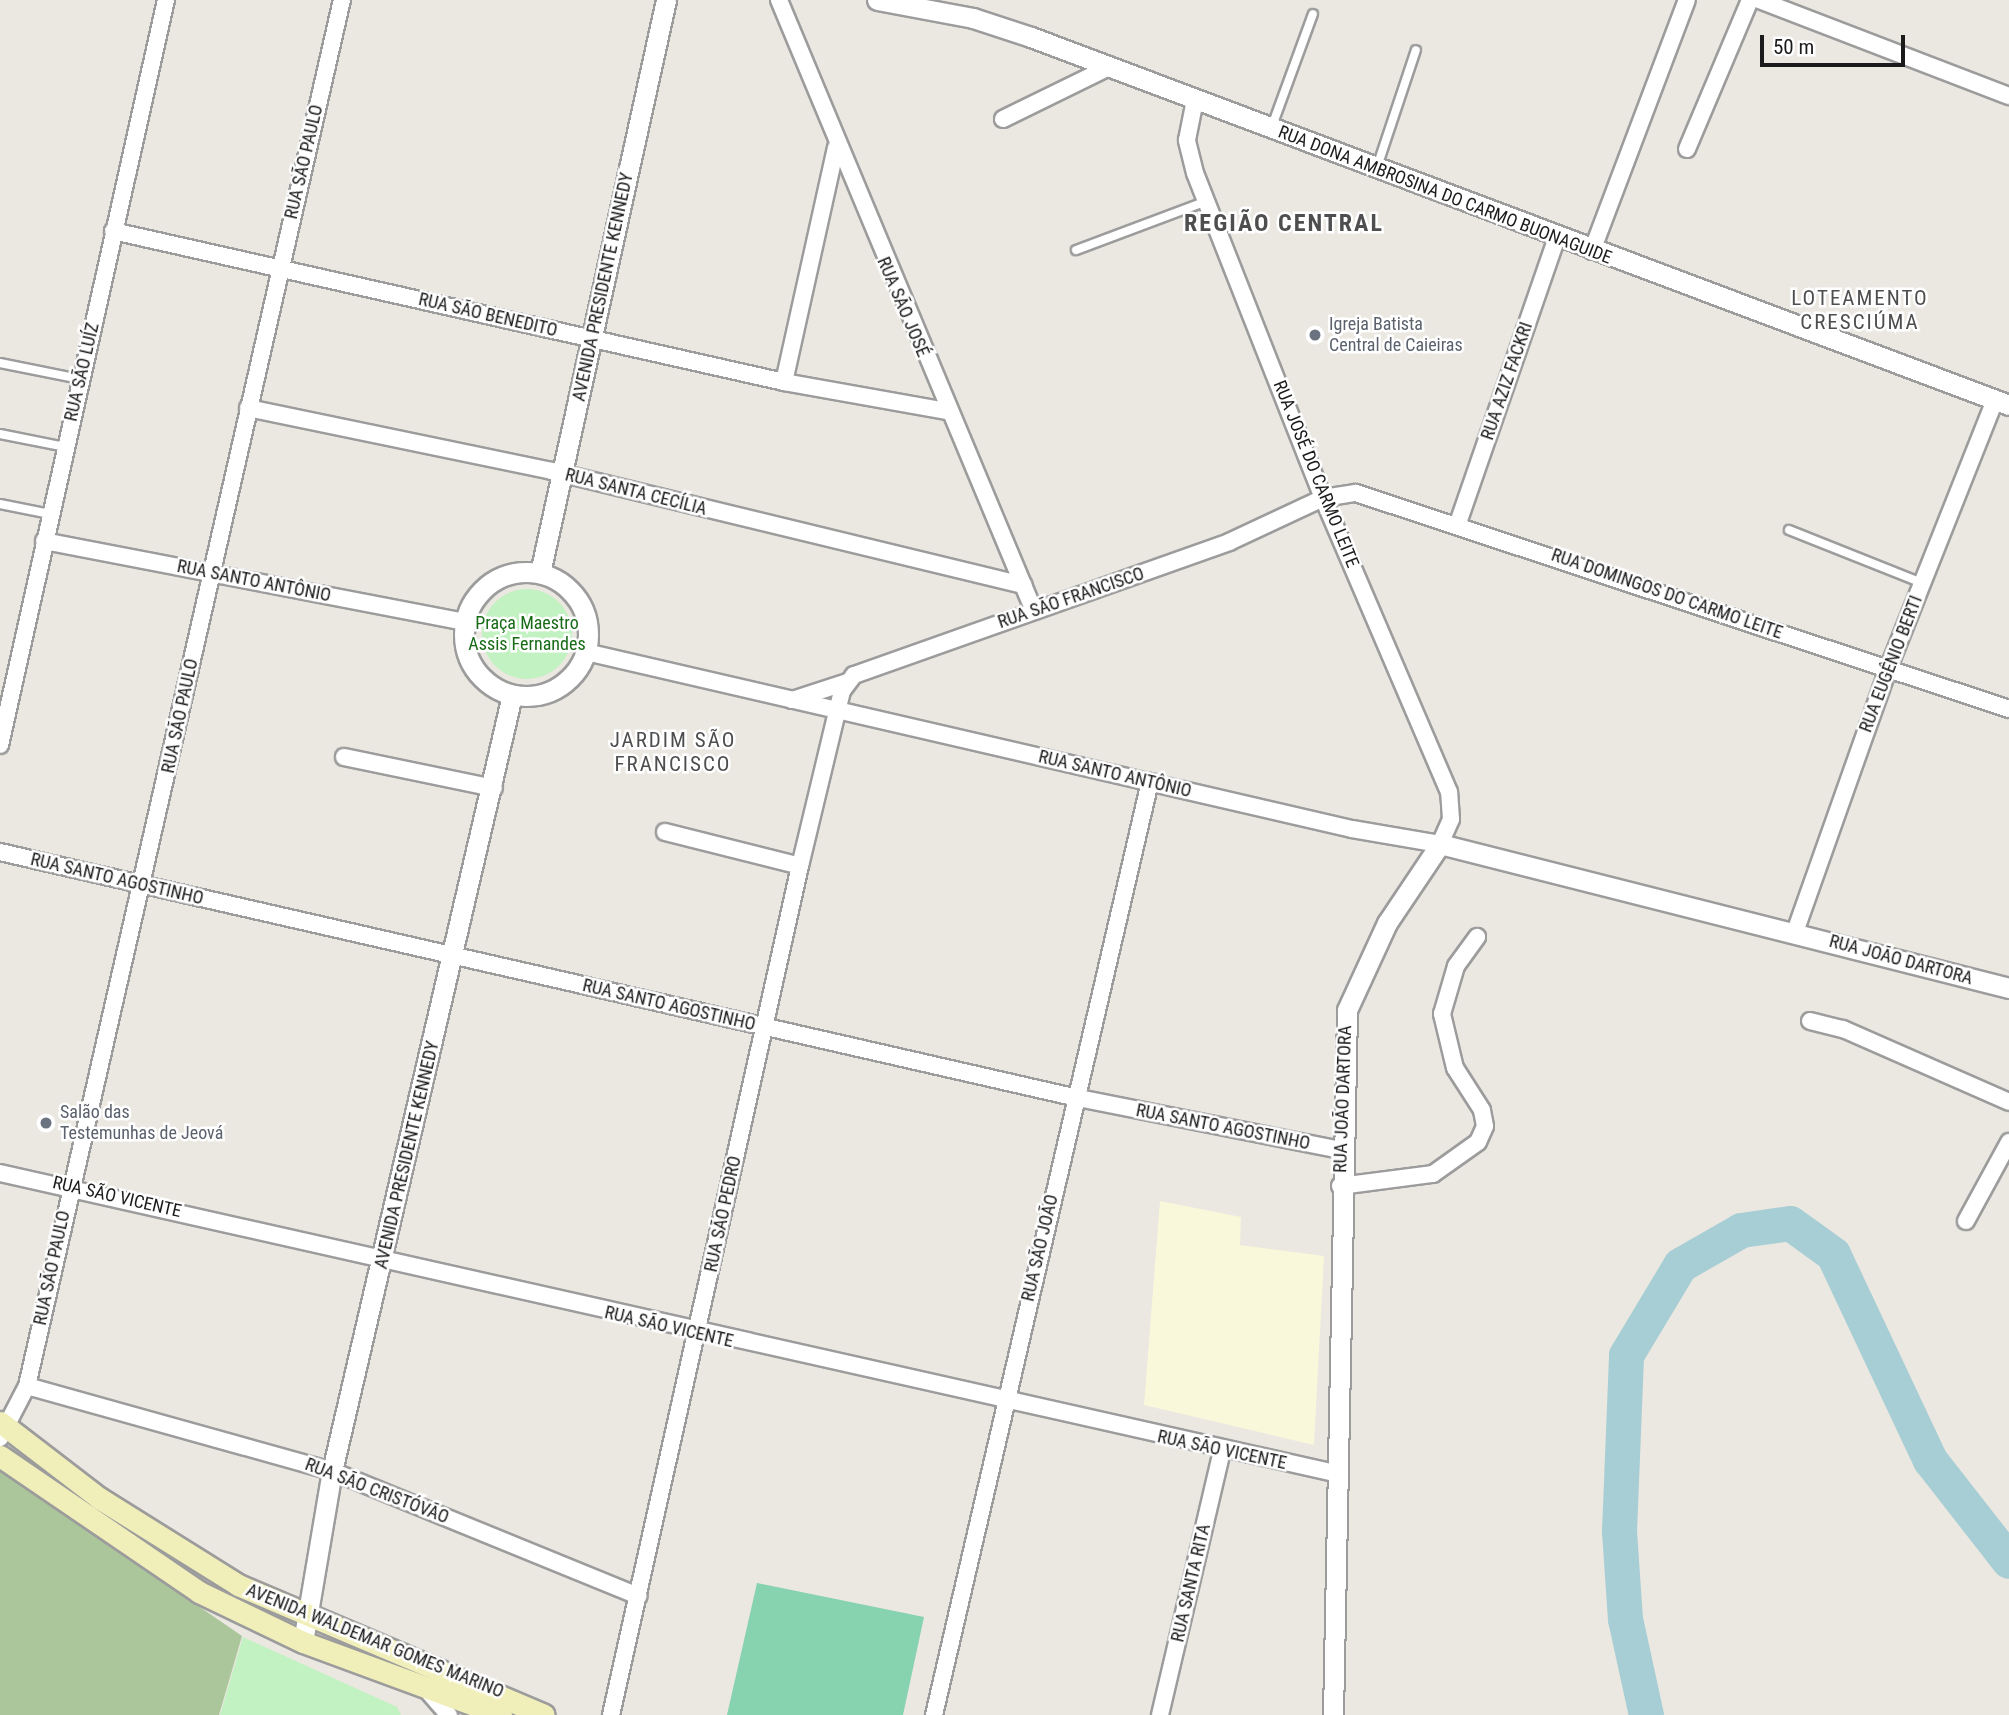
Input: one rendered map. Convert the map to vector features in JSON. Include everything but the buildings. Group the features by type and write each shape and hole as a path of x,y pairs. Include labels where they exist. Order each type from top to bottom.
{"main road":[{"name":"AVENIDA WALDEMAR GOMES MARINO","path":"2,1429 179,1550 306,1615 475,1681 544,1715"},
{"name":"AVENIDA WALDEMAR GOMES MARINO","path":"0,1456 199,1592 303,1642 501,1715"}],"street":[{"name":"RUA SÃO LUÍZ","path":"0,745 166,0"},
{"name":"RUA SÃO PAULO","path":"2,1429 27,1386 70,1186 144,885 279,265 342,0"},
{"name":"AVENIDA PRESIDENTE KENNEDY","path":"540,573 564,474 666,0"},
{"name":"RUA SÃO JOSÉ","path":"779,0 836,148 946,411 1034,611"},
{"name":"RUA DONA AMBROSINA DO CARMO BUONAGUIDE","path":"877,0 972,18 1109,67 1556,240 2002,402"},
{"path":"1592,251 1687,0"},
{"path":"1687,149 1750,0"},
{"path":"1759,0 1785,5 2009,96"},
{"path":"1003,120 1109,67"},
{"name":"RUA JOSÉ DO CARMO LEITE","path":"1195,100 1187,139 1207,201 1323,498 1449,792 1451,819 1440,844"},
{"path":"784,382 836,148"},
{"name":"RUA SÃO BENEDITO","path":"113,231 279,265 784,382 946,411"},
{"name":"RUA AZIZ FACKRI","path":"1458,523 1556,240"},
{"name":"RUA EUGÊNIO BERTI","path":"1795,932 1888,669 1922,583 2002,402"},
{"name":"RUA SANTA CECÍLIA","path":"248,408 564,474 1023,585"},
{"name":"RUA DOMINGOS DO CARMO LEITE","path":"1323,498 1356,493 1458,523 2009,709"},
{"name":"RUA SÃO FRANCISCO","path":"847,682 1034,611 1229,542 1323,498"},
{"name":"RUA SANTO ANTÔNIO","path":"44,541 464,622"},
{"path":"540,573 576,596 585,613 586,652 563,684 512,695 476,672 463,639 464,622 485,586 502,576 540,573"},
{"name":"RUA SANTO ANTÔNIO","path":"586,652 837,712 1440,844"},
{"path":"792,700 847,682"},
{"path":"837,712 847,682"},
{"name":"AVENIDA PRESIDENTE KENNEDY","path":"303,1642 332,1471 494,788 512,695"},
{"name":"RUA SÃO PEDRO","path":"611,1715 800,866 837,712"},
{"path":"344,757 494,788"},
{"name":"RUA SÃO JOÃO","path":"934,1715 1073,1097 1150,782"},
{"path":"665,832 800,866"},
{"name":"RUA JOÃO DARTORA","path":"1333,1715 1339,1474 1343,1048 1353,990 1440,844 2009,988"},
{"name":"RUA SANTO AGOSTINHO","path":"0,852 1073,1097 1340,1150"},
{"path":"1340,1186 1433,1174 1478,1142 1485,1126 1455,1068 1442,1014 1455,966 1478,937"},
{"path":"1810,1021 1843,1029 2009,1102"},
{"path":"1966,1221 2004,1169 2009,1142"},
{"name":"RUA SÃO VICENTE","path":"0,1173 70,1186 1004,1404 1339,1474"},
{"name":"RUA SÃO CRISTÓVÃO","path":"27,1386 332,1471 638,1596"},
{"name":"RUA SANTA RITA","path":"1160,1715 1222,1451"},
{"path":"422,1684 449,1715"}],"lane":[{"path":"1271,130 1313,14"},
{"path":"1376,170 1416,50"},
{"path":"1076,250 1207,201"},
{"path":"0,363 80,379"},
{"path":"0,434 65,447"},
{"path":"0,504 50,514"},
{"path":"1789,530 1922,583"}],"shaded area":[{"path":"1160,1201 1241,1217 1240,1245 1324,1256 1314,1445 1144,1405"}],"green space":[{"name":"Praça Maestro Assis Fernandes","path":"527,589 552,597 564,609 572,634 564,659 552,671 527,679 502,671 490,659 482,634 490,609 502,597"},
{"path":"0,1470 242,1636 219,1715 0,1715"},
{"path":"757,1583 924,1617 903,1715 727,1715"},
{"path":"243,1637 397,1707 401,1715 220,1715"}],"waterway":[{"path":"1646,1715 1625,1619 1619,1531 1626,1355 1680,1265 1741,1230 1790,1223 1833,1254 1930,1460 2009,1561"}],"place":[{"name":"Igreja Batista Central de Caieiras","path":"1315,335"},
{"name":"Salão das Testemunhas de Jeová","path":"46,1123"}],"district":[{"name":"REGIÃO CENTRAL","path":"1284,224"},
{"name":"LOTEAMENTO CRESCIÚMA","path":"1860,310"},
{"name":"JARDIM SÃO FRANCISCO","path":"673,752"}]}
